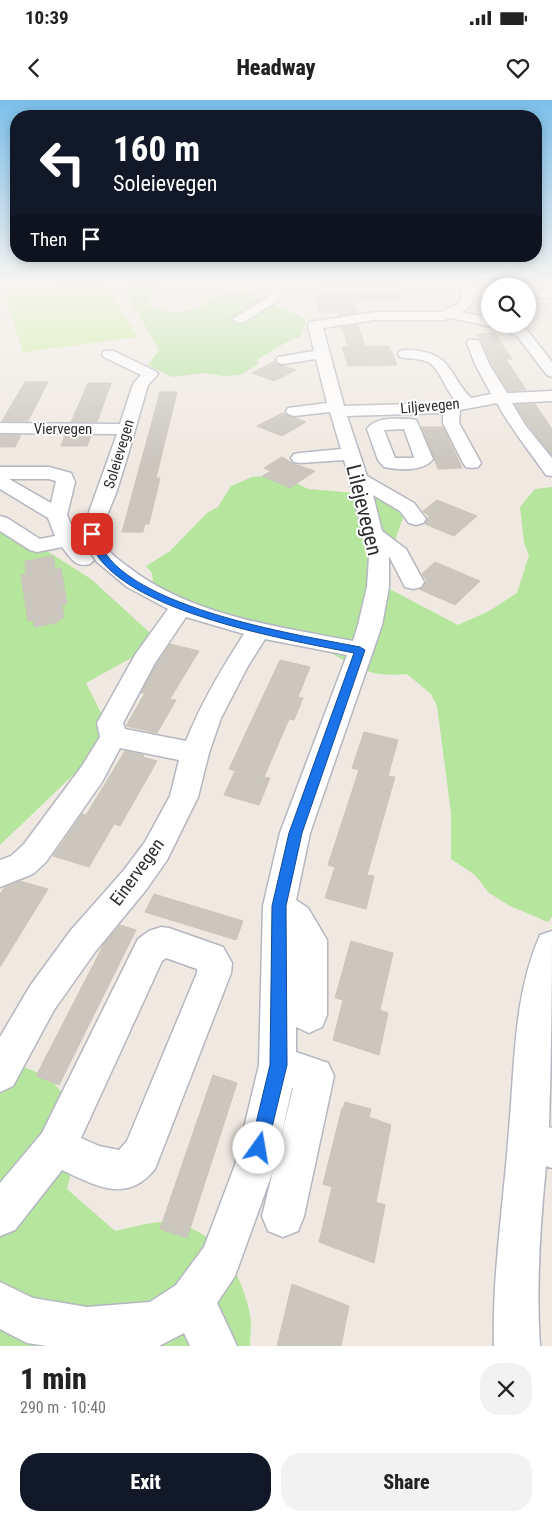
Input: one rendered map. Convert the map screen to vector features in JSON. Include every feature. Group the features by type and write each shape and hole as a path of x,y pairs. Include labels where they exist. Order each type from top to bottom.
{"street":[{"name":"Lilejevegen","path":"0,1304 27,1320 85,1338 157,1324 192,1301 220,1262 255,1164 278,1065 279,906 295,833 370,624 378,587 379,557 319,342"},
{"path":"537,342 552,372"},
{"path":"474,343 482,364 519,428 538,450 552,471"},
{"name":"Soleievegen","path":"109,354 150,374 141,384 106,498 92,534 101,554 139,587 181,607 259,630 360,650"},
{"path":"284,360 322,354"},
{"path":"405,354 431,356 442,365 455,394 457,411 472,463"},
{"name":"Liljevegen","path":"294,411 337,409 457,411 502,398 552,396"},
{"path":"410,424 457,411"},
{"name":"Viervegen","path":"0,428 126,429"},
{"path":"300,458 354,467 407,507 416,519"},
{"path":"0,473 49,473 64,478 66,482 57,515 67,540 83,560"},
{"path":"0,481 57,515"},
{"path":"0,522 37,546 67,540"},
{"path":"372,533 390,544 402,556 413,582"},
{"path":"0,874 22,865 35,853 92,774 113,737 110,722 144,661 181,607"},
{"name":"Einervegen","path":"0,1073 42,998 83,941 136,880 156,851 184,797 194,753 208,718 236,665 259,630"},
{"path":"113,737 194,753"},
{"path":"279,906 297,918 310,940 309,1016"},
{"path":"0,1215 56,1146 150,950 161,942 169,943 211,958 215,963 214,973 141,1155 132,1165 123,1170 110,1170 56,1146"},
{"path":"517,1346 516,1282 521,1193 540,1144 532,1056 542,982 552,946"},
{"path":"278,1065 315,1076 284,1216"},
{"path":"192,1301 214,1346"}],"green space":[{"path":"20,342 99,342 23,352"},
{"path":"154,342 287,342 258,359 257,365 240,375 224,376 203,373 172,377 148,365 159,350"},
{"path":"266,476 294,482 308,489 356,493 370,492 408,503 380,584 458,625 489,611 517,593 529,555 524,543 520,507 535,489 552,487 552,917 548,922 510,906 489,893 475,875 451,859 451,813 437,706 431,694 407,674 391,675 366,671 310,641 285,643 260,640 154,593 152,573 146,566 170,551 207,513 218,507 231,486 252,477"},
{"path":"0,521 91,579 160,642 86,683 113,737 0,845"},
{"path":"0,1067 24,1067 48,1077 65,1096 75,1155 67,1189 115,1231 158,1222 182,1225 197,1231 223,1253 240,1283 246,1299 251,1319 250,1346 0,1346"}],"building":[{"path":"347,342 364,342 365,346 389,346 397,365 348,366 342,347 348,346"},
{"path":"482,342 501,342 512,359 506,359 526,390 508,391 491,363"},
{"path":"273,362 296,370 274,381 252,373"},
{"path":"25,382 48,382 28,421 2,421"},
{"path":"88,383 111,383 97,422 71,422"},
{"path":"160,392 177,392 156,478 160,478 149,524 145,524 143,532 122,532"},
{"path":"535,404 552,429 552,455 515,405"},
{"path":"282,413 306,422 282,436 257,426"},
{"path":"421,427 443,427 462,468 438,469"},
{"path":"0,435 21,435 15,447 0,447"},
{"path":"65,435 91,436 87,446 61,446"},
{"path":"282,457 294,464 315,471 290,488 262,476 271,471 264,468"},
{"path":"437,500 477,516 454,536 425,524 429,516 423,511"},
{"path":"53,556 55,569 61,568 67,604 62,605 64,617 56,623 34,627 33,620 28,621 21,575 26,574 25,561"},
{"path":"435,562 480,581 455,605 419,589 427,581 422,574"},
{"path":"170,644 199,651 170,699 176,700 157,733 126,726 145,693 141,693 156,665"},
{"path":"280,660 310,667 298,697 303,698 294,720 289,719 264,777 270,778 259,805 224,795 235,771 229,769"},
{"path":"364,732 398,740 388,776 395,777 367,875 374,876 366,909 325,898 335,867 328,865 359,770 352,768"},
{"path":"125,751 144,755 143,757 157,761 120,826 114,824 89,867 53,856 82,814 86,815"},
{"path":"20,881 48,889 0,967 0,894 5,887"},
{"path":"154,894 243,921 236,940 145,912"},
{"path":"120,925 136,930 59,1085 36,1076 105,942"},
{"path":"351,941 393,953 380,1010 388,1013 379,1055 333,1040 343,1000 335,998"},
{"path":"213,1075 237,1083 187,1238 160,1229"},
{"path":"345,1102 371,1109 369,1117 391,1125 376,1202 385,1205 374,1263 319,1242 332,1187 323,1184"},
{"path":"292,1284 349,1306 341,1346 277,1346"}],"route":[{"path":"92,534 97,549 118,570 139,587 181,607 259,630 360,650 295,833 279,906 278,1065 259,1148"}]}
